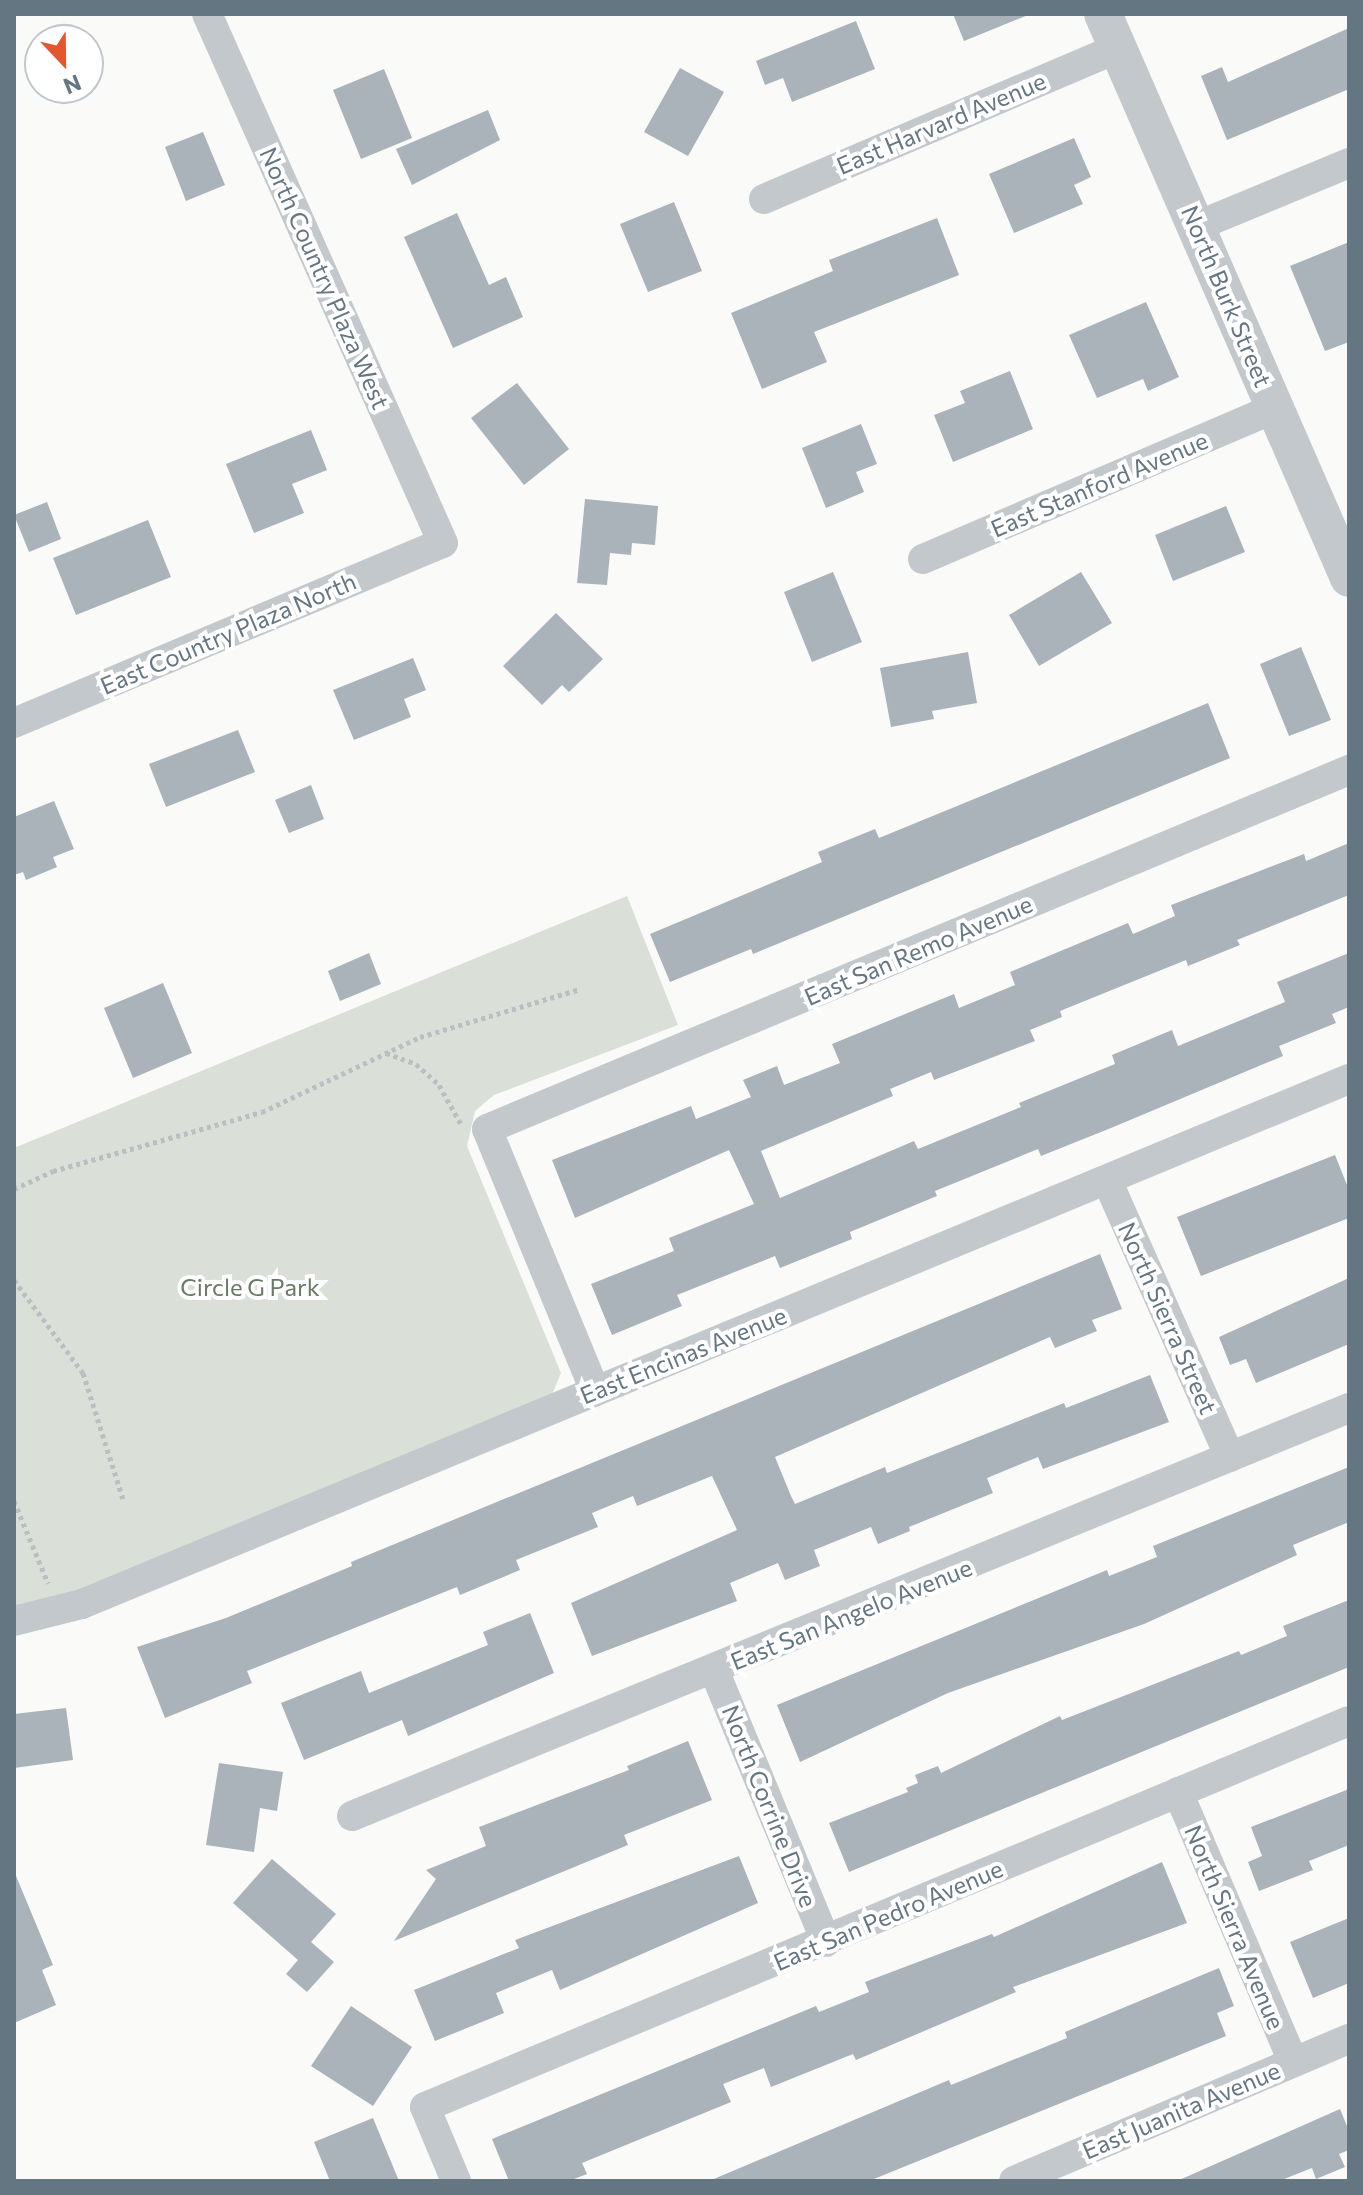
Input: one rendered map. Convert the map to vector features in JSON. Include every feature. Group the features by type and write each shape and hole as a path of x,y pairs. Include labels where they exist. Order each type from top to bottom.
{"street":[{"name":"North Country Plaza West","path":"207,14 443,543"},
{"name":"East Harvard Avenue","path":"764,199 1110,31"},
{"name":"North Burk Street","path":"1110,31 1349,578"},
{"path":"1197,226 1349,163"},
{"name":"East Stanford Avenue","path":"923,559 1275,408"},
{"name":"East Country Plaza North","path":"14,723 443,543"},
{"name":"East San Remo Avenue","path":"487,1129 1349,770"},
{"name":"East Encinas Avenue","path":"14,1621 57,1611 1349,1079"},
{"path":"487,1129 595,1391"},
{"name":"North Sierra Street","path":"1107,1180 1230,1457"},
{"name":"East San Angelo Avenue","path":"352,1816 1349,1408"},
{"name":"North Corrine Drive","path":"714,1670 826,1942"},
{"name":"East San Pedro Avenue","path":"456,2181 425,2107 1349,1721"},
{"name":"North Sierra Avenue","path":"1178,1792 1293,2062"},
{"name":"East Juanita Avenue","path":"1014,2181 1349,2039"}],"path":[{"path":"14,1189 53,1171 262,1112 385,1053 480,1017 580,989"},
{"path":"385,1053 401,1054 439,1085 458,1123 487,1129"},
{"path":"14,1280 83,1373 123,1499"},
{"path":"14,1501 57,1611"}],"green space":[{"name":"Circle G Park","path":"627,896 678,1025 494,1095 475,1111 467,1146 561,1373 551,1397 74,1596 14,1608 14,1148"}],"building":[{"path":"953,14 1028,14 1028,15 964,41"},
{"path":"856,21 875,69 792,102 783,78 765,85 756,61"},
{"path":"1349,28 1349,89 1227,140 1201,76 1222,67 1228,82"},
{"path":"680,68 724,92 688,156 644,132"},
{"path":"384,69 412,138 361,159 333,90"},
{"path":"488,110 500,140 412,185 396,149"},
{"path":"203,132 225,185 186,201 165,147"},
{"path":"1074,138 1091,177 1074,185 1083,204 1014,233 989,174"},
{"path":"674,202 702,271 648,292 620,224"},
{"path":"457,213 489,285 506,277 523,317 453,348 404,237"},
{"path":"937,218 959,275 814,332 827,362 762,389 731,313 833,271 829,260"},
{"path":"1349,242 1349,342 1325,351 1290,266"},
{"path":"1146,302 1179,377 1148,391 1143,379 1097,398 1069,335"},
{"path":"1010,371 1033,429 953,462 934,415 965,403 960,391"},
{"path":"517,383 569,449 524,485 471,418"},
{"path":"861,424 877,464 856,472 864,492 826,508 802,448"},
{"path":"311,430 327,470 292,484 304,513 254,533 226,464"},
{"path":"585,499 658,506 655,545 632,543 631,555 610,553 607,585 577,583"},
{"path":"47,502 61,539 29,552 14,515"},
{"path":"1226,506 1245,552 1173,581 1155,535"},
{"path":"148,520 171,577 76,615 53,558"},
{"path":"833,572 862,642 812,662 784,592"},
{"path":"1081,572 1112,623 1039,666 1009,615"},
{"path":"556,613 603,659 569,692 562,685 542,705 503,666"},
{"path":"1301,647 1331,720 1289,736 1260,664"},
{"path":"968,652 977,703 932,711 934,719 891,727 880,668"},
{"path":"413,658 426,690 404,699 411,717 354,740 333,690"},
{"path":"1208,703 1230,758 753,954 751,949 670,982 650,934 822,862 818,852 875,829 879,838"},
{"path":"238,730 255,772 166,807 149,764"},
{"path":"311,785 324,819 289,833 275,800"},
{"path":"54,801 74,849 53,857 57,867 26,880 23,872 14,875 14,817"},
{"path":"1349,843 1349,895 1237,940 1240,945 1188,966 1186,960 1060,1011 1062,1017 1030,1030 1035,1041 934,1080 931,1072 890,1089 893,1096 761,1151 780,1198 914,1141 918,1149 1021,1107 1019,1103 1115,1064 1112,1055 1172,1030 1178,1046 1285,1002 1277,982 1349,953 1349,1007 1332,1014 1336,1023 1279,1046 1283,1056 1041,1156 1038,1149 935,1191 937,1196 850,1232 852,1239 780,1268 775,1256 677,1295 682,1306 612,1335 591,1284 674,1251 669,1238 754,1204 729,1150 575,1218 552,1160 691,1106 696,1119 751,1097 743,1080 777,1066 784,1085 840,1063 832,1044 954,994 959,1008 1015,985 1010,972 1128,923 1133,934 1175,916 1171,905 1304,854 1306,861"},
{"path":"369,953 381,984 340,1001 328,971"},
{"path":"163,983 192,1053 133,1078 104,1008"},
{"path":"1335,1155 1349,1190 1349,1218 1201,1276 1177,1217"},
{"path":"1100,1254 1122,1309 1092,1320 1097,1331 1055,1348 1050,1337 775,1457 791,1496 795,1504 885,1467 887,1473 1064,1403 1066,1408 1150,1375 1169,1422 1043,1469 1038,1457 987,1478 993,1493 909,1527 910,1531 878,1544 871,1527 814,1550 820,1566 785,1580 778,1563 730,1583 737,1601 592,1656 571,1603 737,1530 712,1476 637,1506 633,1496 592,1513 598,1527 516,1560 520,1570 460,1595 457,1587 247,1671 252,1683 165,1718 137,1647 226,1618 352,1566 351,1562"},
{"path":"1349,1278 1349,1344 1256,1383 1246,1359 1230,1365 1219,1337"},
{"path":"1349,1467 1349,1522 1293,1545 1297,1555 1144,1624 948,1693 800,1762 777,1705 1107,1570 1109,1576 1157,1557 1153,1546"},
{"path":"1349,1600 1349,1667 849,1872 829,1823 908,1792 906,1788 918,1783 915,1775 938,1766 941,1773 1060,1716 1062,1720 1239,1651 1241,1655 1287,1636 1283,1626"},
{"path":"530,1613 554,1673 408,1736 402,1720 304,1760 281,1703 361,1671 369,1693 488,1645 483,1632"},
{"path":"66,1708 73,1760 14,1768 14,1714"},
{"path":"688,1741 712,1800 624,1835 628,1845 394,1941 436,1879 426,1870 486,1846 479,1827 629,1770 627,1766"},
{"path":"219,1763 283,1772 277,1811 260,1808 254,1852 206,1845"},
{"path":"1349,1789 1349,1845 1309,1861 1313,1870 1259,1891 1248,1862 1262,1856 1251,1827"},
{"path":"739,1856 758,1903 560,1990 552,1970 496,1993 504,2013 435,2041 414,1990 519,1948 515,1940"},
{"path":"272,1859 336,1914 311,1942 334,1962 307,1992 286,1974 298,1960 233,1903"},
{"path":"1162,1862 1187,1923 1013,1987 1016,1992 856,2060 853,2054 771,2087 764,2068 723,2084 731,2102 582,2163 587,2174 569,2181 509,2181 492,2139 816,2006 819,2012 869,1992 865,1982 992,1934 994,1937"},
{"path":"14,1871 53,1965 42,1970 56,2005 14,2023"},
{"path":"1349,1918 1349,1983 1313,1998 1290,1942"},
{"path":"1219,1968 1234,2006 1217,2013 1226,2036 869,2181 709,2181 949,2080 951,2085 1067,2038 1065,2032"},
{"path":"351,2006 412,2047 373,2106 311,2066"},
{"path":"1340,2109 1349,2131 1349,2150 1339,2154 1345,2167 1316,2179 1312,2168 1279,2181 1177,2181"},
{"path":"373,2118 399,2181 330,2181 314,2142"}]}
